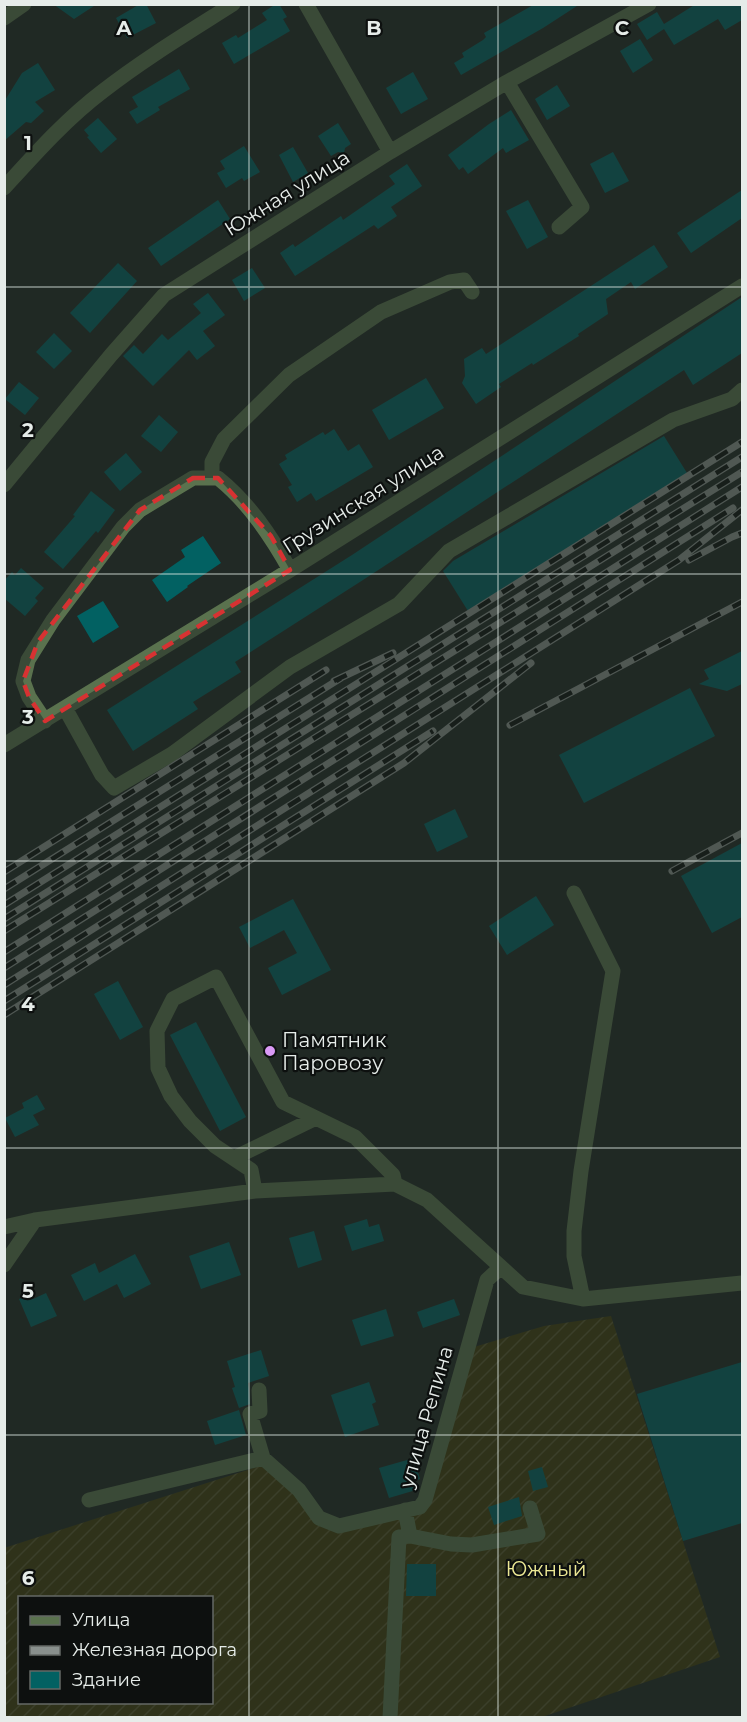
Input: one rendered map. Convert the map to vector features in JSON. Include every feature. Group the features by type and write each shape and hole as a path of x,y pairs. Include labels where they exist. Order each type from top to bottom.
{"street":[{"path":"4,18 24,4"},
{"path":"4,188 53,134 101,92 162,48 233,4"},
{"path":"306,4 390,152"},
{"name":"Южная улица","path":"4,485 111,355 164,295 390,152 507,82 649,4"},
{"path":"507,82 582,207 559,227"},
{"path":"212,478 212,462 224,439 289,375 381,312 450,282 464,280 472,292"},
{"name":"Грузинская улица","path":"4,745 290,570 742,286"},
{"path":"65,708 102,775 114,788 172,754 290,667 399,604 449,551 673,420 732,399 742,390"},
{"path":"45,721 29,697 23,681 28,660 48,627 123,527 140,510 193,478 218,478 235,491 271,537 290,570"},
{"path":"574,893 613,971 580,1171 574,1230 574,1256 583,1299"},
{"path":"255,1191 251,1170 215,1146 190,1121 171,1096 158,1068 157,1031 173,999 216,976 283,1102 355,1137 393,1175 395,1184"},
{"path":"234,1158 316,1118"},
{"path":"4,1227 35,1220 255,1191 395,1184 427,1200 522,1287 583,1299 742,1283"},
{"path":"4,1265 35,1220"},
{"name":"улица Репина","path":"263,1458 299,1491 319,1518 339,1526 420,1507 425,1500 487,1280 501,1267"},
{"path":"89,1500 263,1458 250,1413 260,1411 259,1390"},
{"path":"390,1718 399,1537 410,1536 451,1545 472,1545 538,1534 530,1508"},
{"path":"405,1510 410,1536"}],"highlighted area":[{"path":"193,478 218,478 271,536 290,570 45,721 29,697 23,681 38,642 140,510"}],"green space":[{"name":"Южный","path":"611,1316 720,1657 542,1717 5,1717 4,1548 269,1463 339,1526 420,1507 474,1347 544,1326"}],"building":[{"path":"53,4 97,4 74,19"},
{"path":"140,4 146,4 156,23 127,38 116,18"},
{"path":"279,4 287,17 283,19 290,31 234,64 222,43 236,35 238,38 267,20 262,13"},
{"path":"535,4 580,4 461,75 454,63 464,57 462,53 483,40 486,37 484,33"},
{"path":"696,4 742,4 742,20 725,30 718,19 674,45 664,29 647,40 637,24 657,12 664,24"},
{"path":"640,39 653,60 633,73 620,51"},
{"path":"38,63 55,90 35,102 44,111 31,123 26,122 4,141 4,102 22,73"},
{"path":"179,69 190,89 158,107 160,110 137,124 129,112 138,107 132,97"},
{"path":"413,72 428,99 401,114 386,88"},
{"path":"557,85 570,106 547,120 535,99"},
{"path":"511,110 529,140 506,153 503,148 468,174 463,167 459,170 448,155"},
{"path":"98,118 117,139 101,153 84,130"},
{"path":"338,123 351,144 345,148 344,153 338,152 331,156 318,136"},
{"path":"244,146 260,172 244,181 242,178 226,188 217,173 225,169 220,161"},
{"path":"293,147 308,173 293,182 279,155"},
{"path":"613,152 629,181 605,193 590,164"},
{"path":"407,164 422,186 391,207 397,216 378,229 374,225 295,276 280,253 293,244 295,247 341,216 343,220 395,184 389,176"},
{"path":"742,190 742,218 691,253 677,233"},
{"path":"218,200 230,219 161,266 148,248"},
{"path":"528,200 548,237 527,249 506,211"},
{"path":"654,245 668,267 635,289 631,282 606,299 608,314 578,334 579,336 499,384 501,387 476,404 462,383 465,376 464,359 482,348 486,354"},
{"path":"118,263 137,281 90,333 70,313"},
{"path":"252,268 265,288 244,301 232,280"},
{"path":"208,293 225,315 203,331 215,346 197,360 189,350 153,386 123,356 134,345 143,354 162,334 168,340 201,313 193,304"},
{"path":"742,297 742,353 693,385 684,370 235,662 241,672 193,702 198,709 133,751 107,710 352,555"},
{"path":"54,333 72,351 54,369 36,352"},
{"path":"426,378 444,408 389,440 372,410"},
{"path":"19,382 39,398 25,415 5,399"},
{"path":"159,415 178,432 161,452 141,436"},
{"path":"334,429 348,451 359,444 373,467 316,501 311,493 297,502 288,487 292,485 279,464 287,459 285,455 323,432 325,435"},
{"path":"664,436 687,473 468,611 443,571 453,561"},
{"path":"126,453 142,472 120,491 104,472"},
{"path":"91,491 115,510 98,533 96,531 63,569 44,552 75,516 73,515"},
{"path":"203,536 221,563 167,602 152,580 185,557 181,550"},
{"path":"21,568 44,588 35,598 38,601 25,616 4,598 4,581 12,572 15,575"},
{"path":"103,601 119,627 93,643 77,616"},
{"path":"742,651 742,684 727,691 699,684 709,679 704,670"},
{"path":"690,688 715,736 584,803 559,755"},
{"path":"455,809 468,837 437,852 424,824"},
{"path":"742,843 742,917 712,933 681,876"},
{"path":"536,896 554,925 507,955 489,926"},
{"path":"293,899 331,970 282,995 268,968 297,953 284,930 250,948 239,927"},
{"path":"118,981 143,1027 120,1040 94,994"},
{"path":"196,1022 246,1117 220,1131 170,1035"},
{"path":"37,1095 45,1109 33,1115 39,1125 15,1137 5,1118 24,1108 22,1103"},
{"path":"367,1219 369,1227 379,1224 384,1241 352,1251 344,1226"},
{"path":"314,1231 322,1260 298,1268 289,1238"},
{"path":"229,1242 241,1275 201,1289 189,1256"},
{"path":"135,1254 151,1284 124,1298 117,1284 84,1301 71,1275 95,1263 99,1273"},
{"path":"46,1293 57,1316 31,1327 19,1299 31,1294 33,1299"},
{"path":"454,1299 460,1315 423,1328 417,1312"},
{"path":"386,1309 394,1336 361,1346 352,1320"},
{"path":"261,1350 269,1376 248,1383 250,1404 239,1408 232,1388 235,1387 227,1361"},
{"path":"742,1362 742,1523 683,1541 637,1394"},
{"path":"369,1382 376,1402 372,1404 379,1425 345,1437 331,1395"},
{"path":"239,1410 246,1435 215,1445 207,1421"},
{"path":"414,1458 420,1479 414,1481 416,1490 389,1498 379,1468"},
{"path":"542,1467 548,1487 533,1491 528,1471"},
{"path":"519,1497 522,1516 494,1525 488,1507"},
{"path":"407,1564 436,1564 436,1596 406,1596"}],"railway":[{"path":"4,905 742,442"},
{"path":"4,919 742,457"},
{"path":"4,931 742,472"},
{"path":"4,952 742,487"},
{"path":"4,968 733,508"},
{"path":"4,985 679,560 742,510"},
{"path":"689,560 742,533"},
{"path":"510,725 742,602"},
{"path":"334,681 393,653"},
{"path":"4,1015 404,763 531,663"},
{"path":"4,872 326,670"},
{"path":"4,889 341,678"},
{"path":"4,1001 433,731"},
{"path":"672,871 742,833"}],"place":[{"name":"Памятник Паровозу","path":"270,1051"}]}
